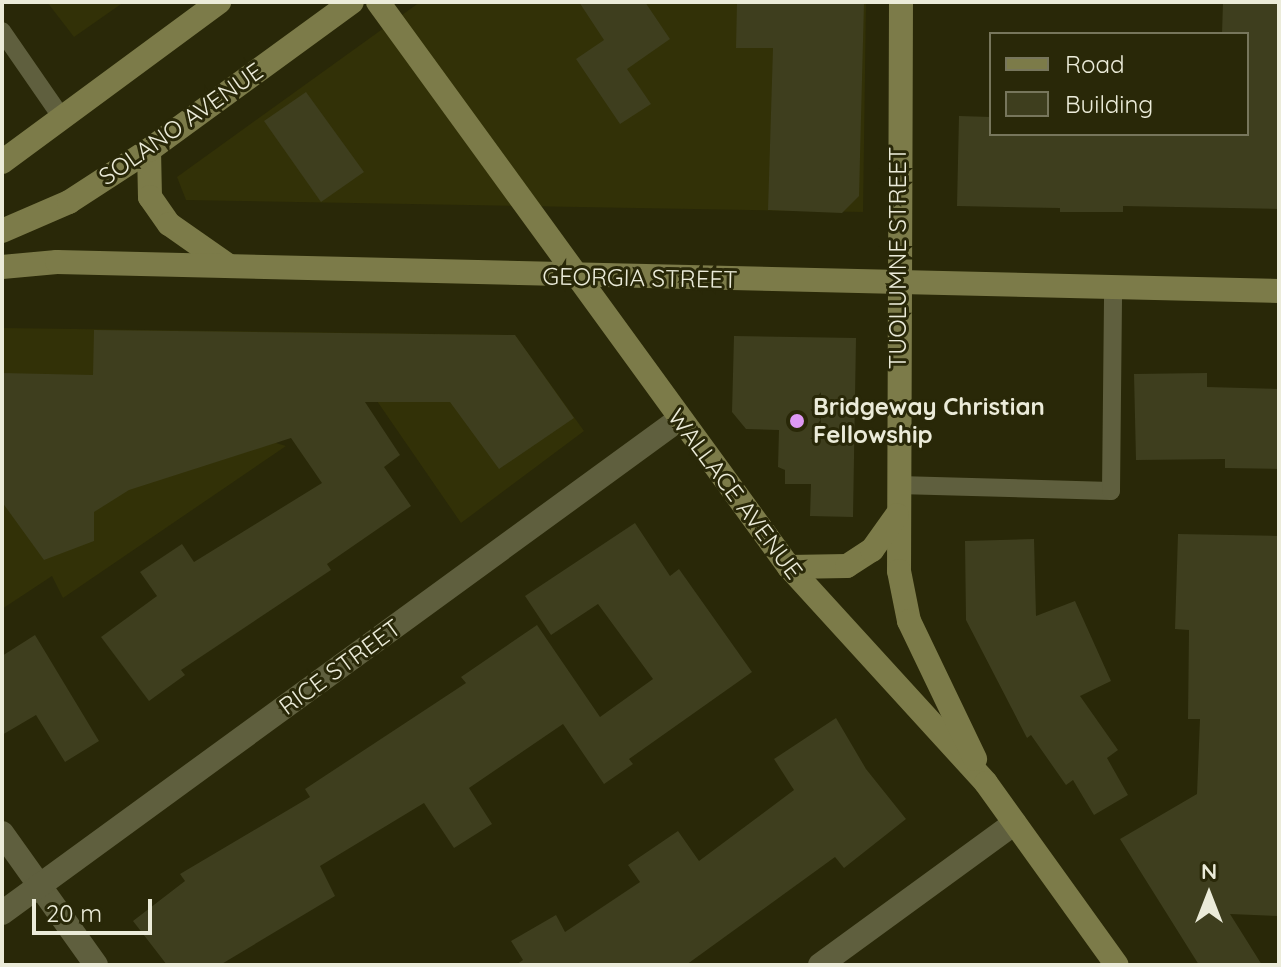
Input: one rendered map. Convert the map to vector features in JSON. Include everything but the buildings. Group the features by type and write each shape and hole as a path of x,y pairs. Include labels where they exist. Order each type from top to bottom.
{"street":[{"path":"2,162 219,2"},
{"name":"SOLANO AVENUE","path":"2,231 69,202 149,150 352,2"},
{"name":"WALLACE AVENUE","path":"378,2 579,277 678,420 789,567 986,783 1117,965"},
{"name":"TUOLUMNE STREET","path":"901,2 897,284 899,571 909,621 986,783"},
{"path":"149,150 150,197 169,224 229,266"},
{"name":"GEORGIA STREET","path":"2,267 57,262 579,277 1279,291"},
{"name":"RICE STREET","path":"2,913 678,420"},
{"path":"789,567 847,566 872,550 897,515"},
{"path":"820,965 1015,823"},
{"path":"2,833 96,965"}],"lane":[{"path":"4,40 62,118"},
{"path":"898,485 1111,491 1113,288"}],"shaded area":[{"path":"47,2 124,2 74,37"},
{"path":"420,2 866,2 863,212 186,200 177,177"},
{"path":"2,328 515,335 584,431 461,523 366,385 276,443 286,446 63,598 52,576 2,609"}],"place":[{"name":"Bridgeway Christian Fellowship","path":"797,421"}]}
